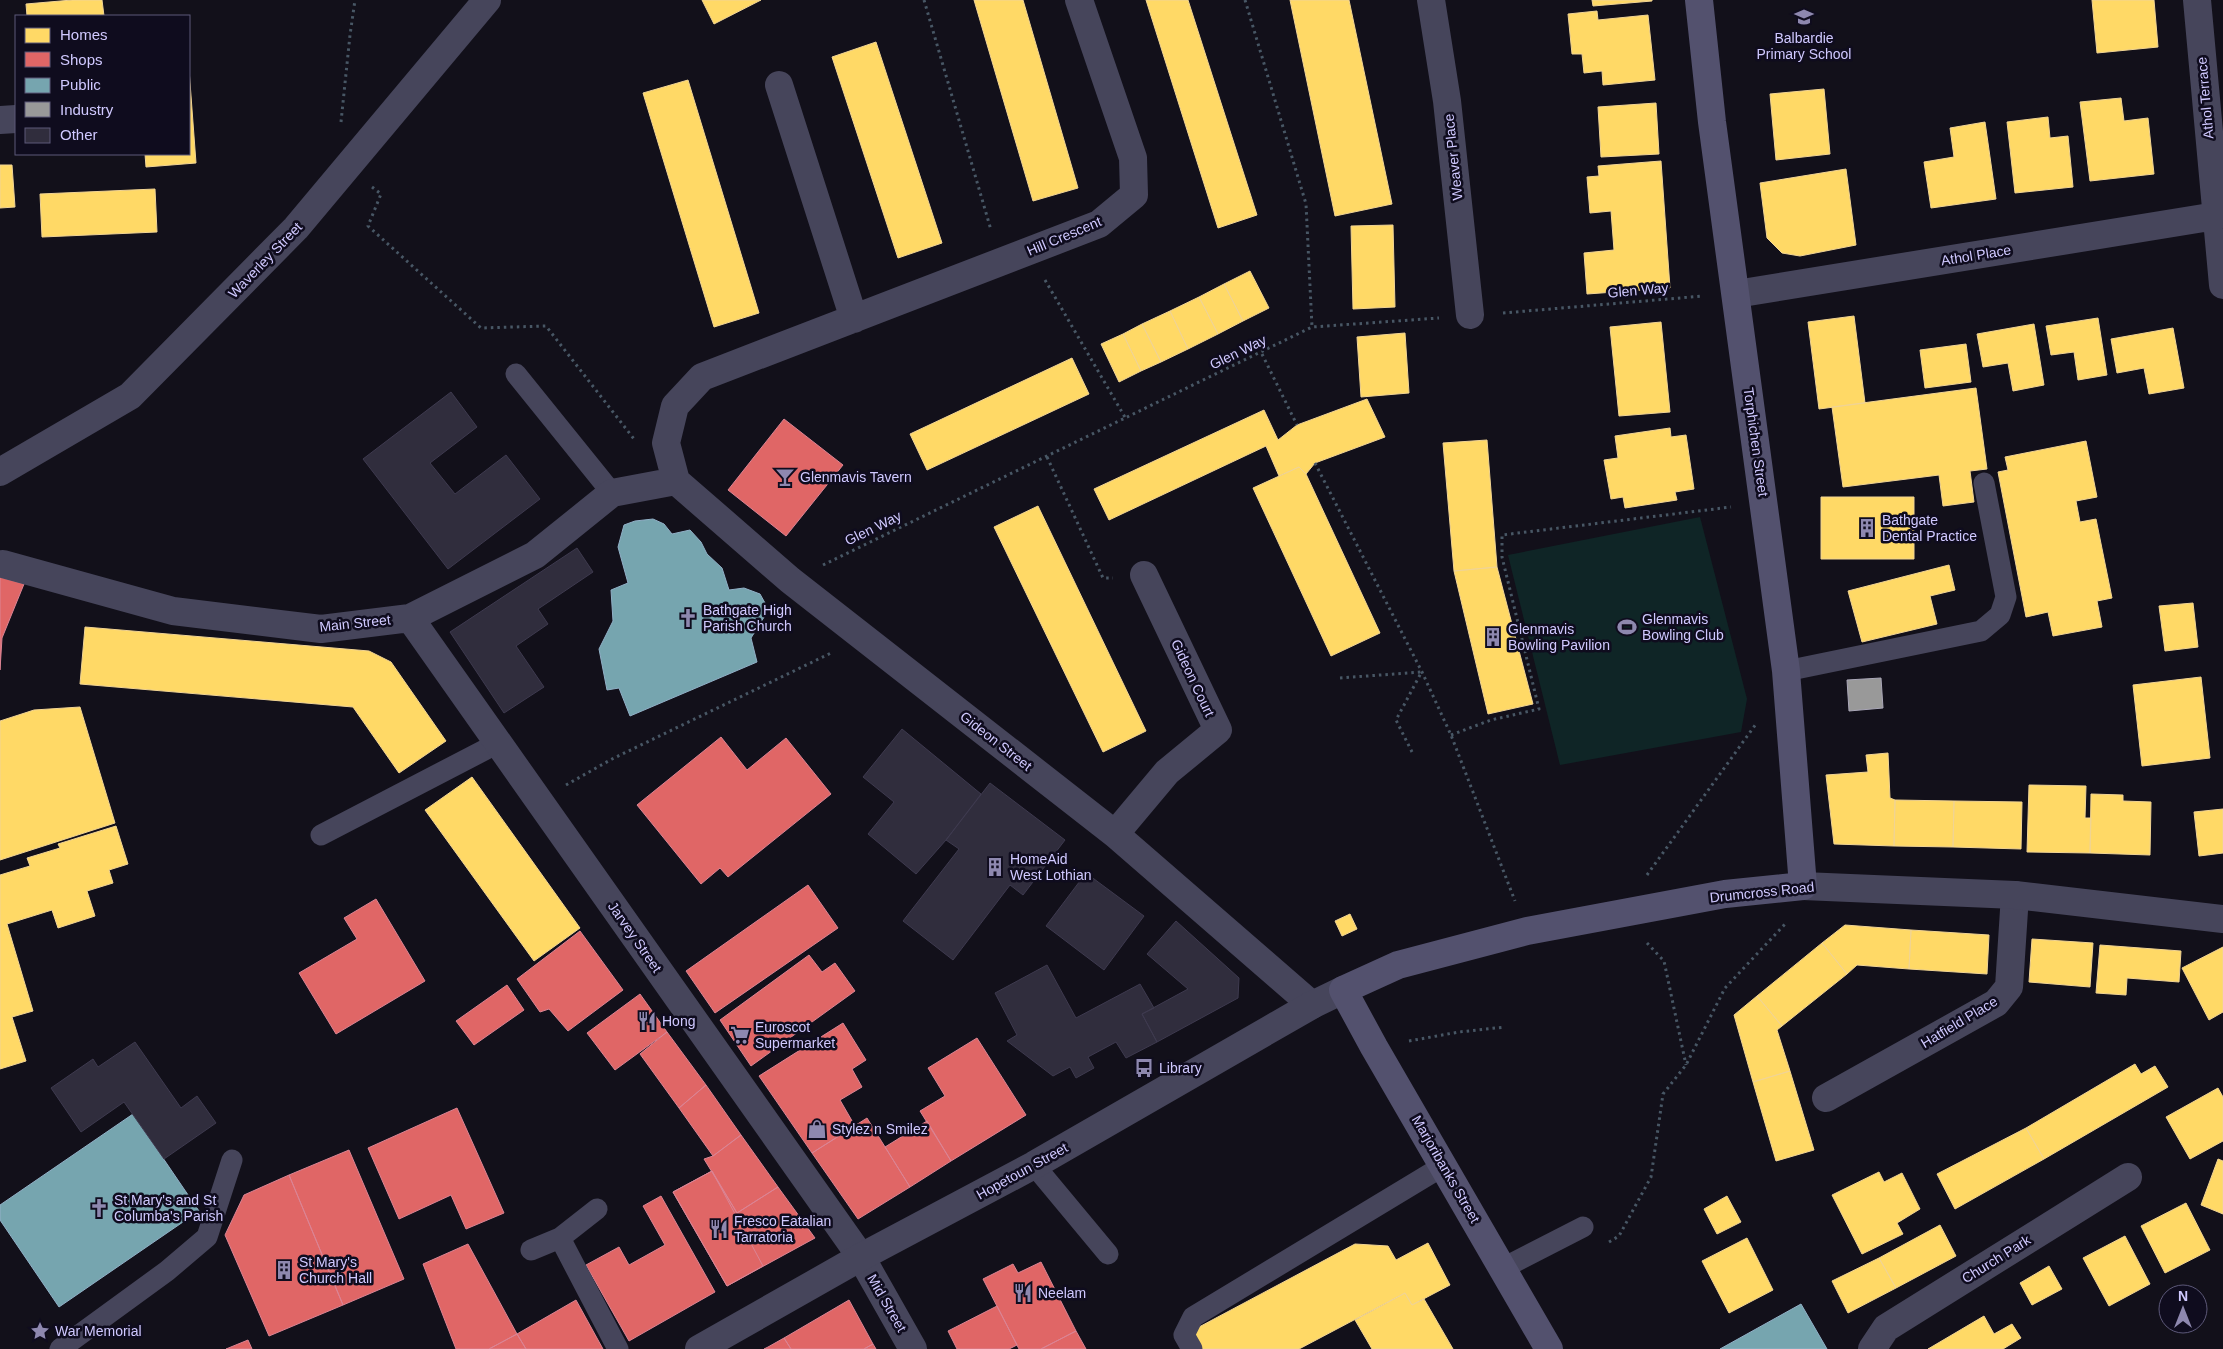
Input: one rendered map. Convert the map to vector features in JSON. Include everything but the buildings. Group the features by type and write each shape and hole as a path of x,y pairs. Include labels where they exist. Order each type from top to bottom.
{"main road":[{"name":"Torphichen Street","path":"1700,0 1712,122 1764,502 1812,886"},
{"name":"Drumcross Road","path":"1343,990 1398,965 1527,931 1725,894 1812,886"},
{"name":"Marjoribanks Street","path":"1343,990 1549,1349"}],"street":[{"name":"Waverley Street","path":"0,472 130,396 296,228 487,0"},
{"name":"Hill Crescent","path":"676,481 666,443 675,406 702,378 1099,224 1134,195 1133,158 1079,0"},
{"name":"Weaver Place","path":"1431,0 1446,100 1470,315"},
{"name":"Athol Terrace","path":"2196,0 2223,285"},
{"path":"779,85 854,319"},
{"path":"0,120 15,119"},
{"name":"Athol Place","path":"1736,294 2216,216"},
{"name":"Main Street","path":"4,564 173,611 321,629 410,618 535,555 612,493 676,481"},
{"name":"Gideon Street","path":"676,481 790,580 1115,834 1312,1004"},
{"name":"Gideon Court","path":"1115,834 1167,772 1218,730 1144,575"},
{"name":"Jarvey Street","path":"410,618 860,1257"},
{"name":"Drumcross Road","path":"1812,886 2015,895 2223,919"},
{"name":"Hatfield Place","path":"1826,1098 1996,1003 2009,986 2015,895"},
{"name":"Hopetoun Street","path":"699,1349 860,1257 1034,1165 1312,1004 1343,990"},
{"name":"Church Park","path":"1872,1349 1886,1328 2128,1177"},
{"name":"Mid Street","path":"860,1257 914,1349"}],"lane":[{"path":"516,374 612,493"},
{"path":"1786,671 1981,631 2000,615 2006,597 1984,483"},
{"path":"321,835 498,743"},
{"path":"60,1349 168,1271 207,1236 232,1160"},
{"path":"1034,1165 1108,1254"},
{"path":"1192,1349 1184,1335 1193,1317 1444,1166"},
{"path":"530,1250 560,1238 597,1209"},
{"path":"1503,1268 1583,1227"},
{"path":"560,1238 618,1349"}],"path":[{"path":"355,0 341,123 348,166 381,194 368,226 481,328 546,326 635,440 666,443"},
{"path":"924,0 1000,262"},
{"path":"1245,0 1306,204 1312,327"},
{"path":"1029,251 1126,419"},
{"name":"Glen Way","path":"790,580 1262,354 1312,327 1736,294"},
{"path":"1262,354 1297,426"},
{"path":"1047,457 1103,578 1144,575"},
{"path":"1315,463 1422,672 1451,735 1527,931"},
{"path":"1451,735 1491,720 1540,709 1502,557 1502,535 1764,502"},
{"path":"539,801 612,759 863,637"},
{"path":"1340,678 1422,672"},
{"path":"1412,752 1396,720 1422,672"},
{"path":"1686,1065 1664,961 1621,913 1758,721"},
{"path":"1602,1246 1619,1236 1651,1177 1663,1094 1686,1065 1725,988 1812,886"},
{"path":"1374,1047 1459,1032 1505,1027"}],"green space":[{"name":"Glenmavis Bowling Club","path":"1700,517 1747,699 1741,732 1560,765 1508,555"}],"place":[{"name":"Balbardie Primary School","path":"1804,17"},
{"name":"Glenmavis Tavern","path":"785,477"},
{"name":"Bathgate Dental Practice","path":"1867,528"},
{"name":"Bathgate High Parish Church","path":"688,618"},
{"name":"Glenmavis Bowling Club","path":"1627,627"},
{"name":"Glenmavis Bowling Pavilion","path":"1493,637"},
{"name":"HomeAid West Lothian","path":"995,867"},
{"name":"Hong","path":"647,1021"},
{"name":"Euroscot Supermarket","path":"740,1035"},
{"name":"Library","path":"1144,1068"},
{"name":"Stylez n Smilez","path":"817,1129"},
{"name":"St Mary's and St Columba's Parish","path":"99,1208"},
{"name":"Fresco Eatalian Tarratoria","path":"719,1229"},
{"name":"St Mary's Church Hall","path":"284,1270"},
{"name":"Neelam","path":"1023,1293"},
{"name":"War Memorial","path":"40,1331"}]}
